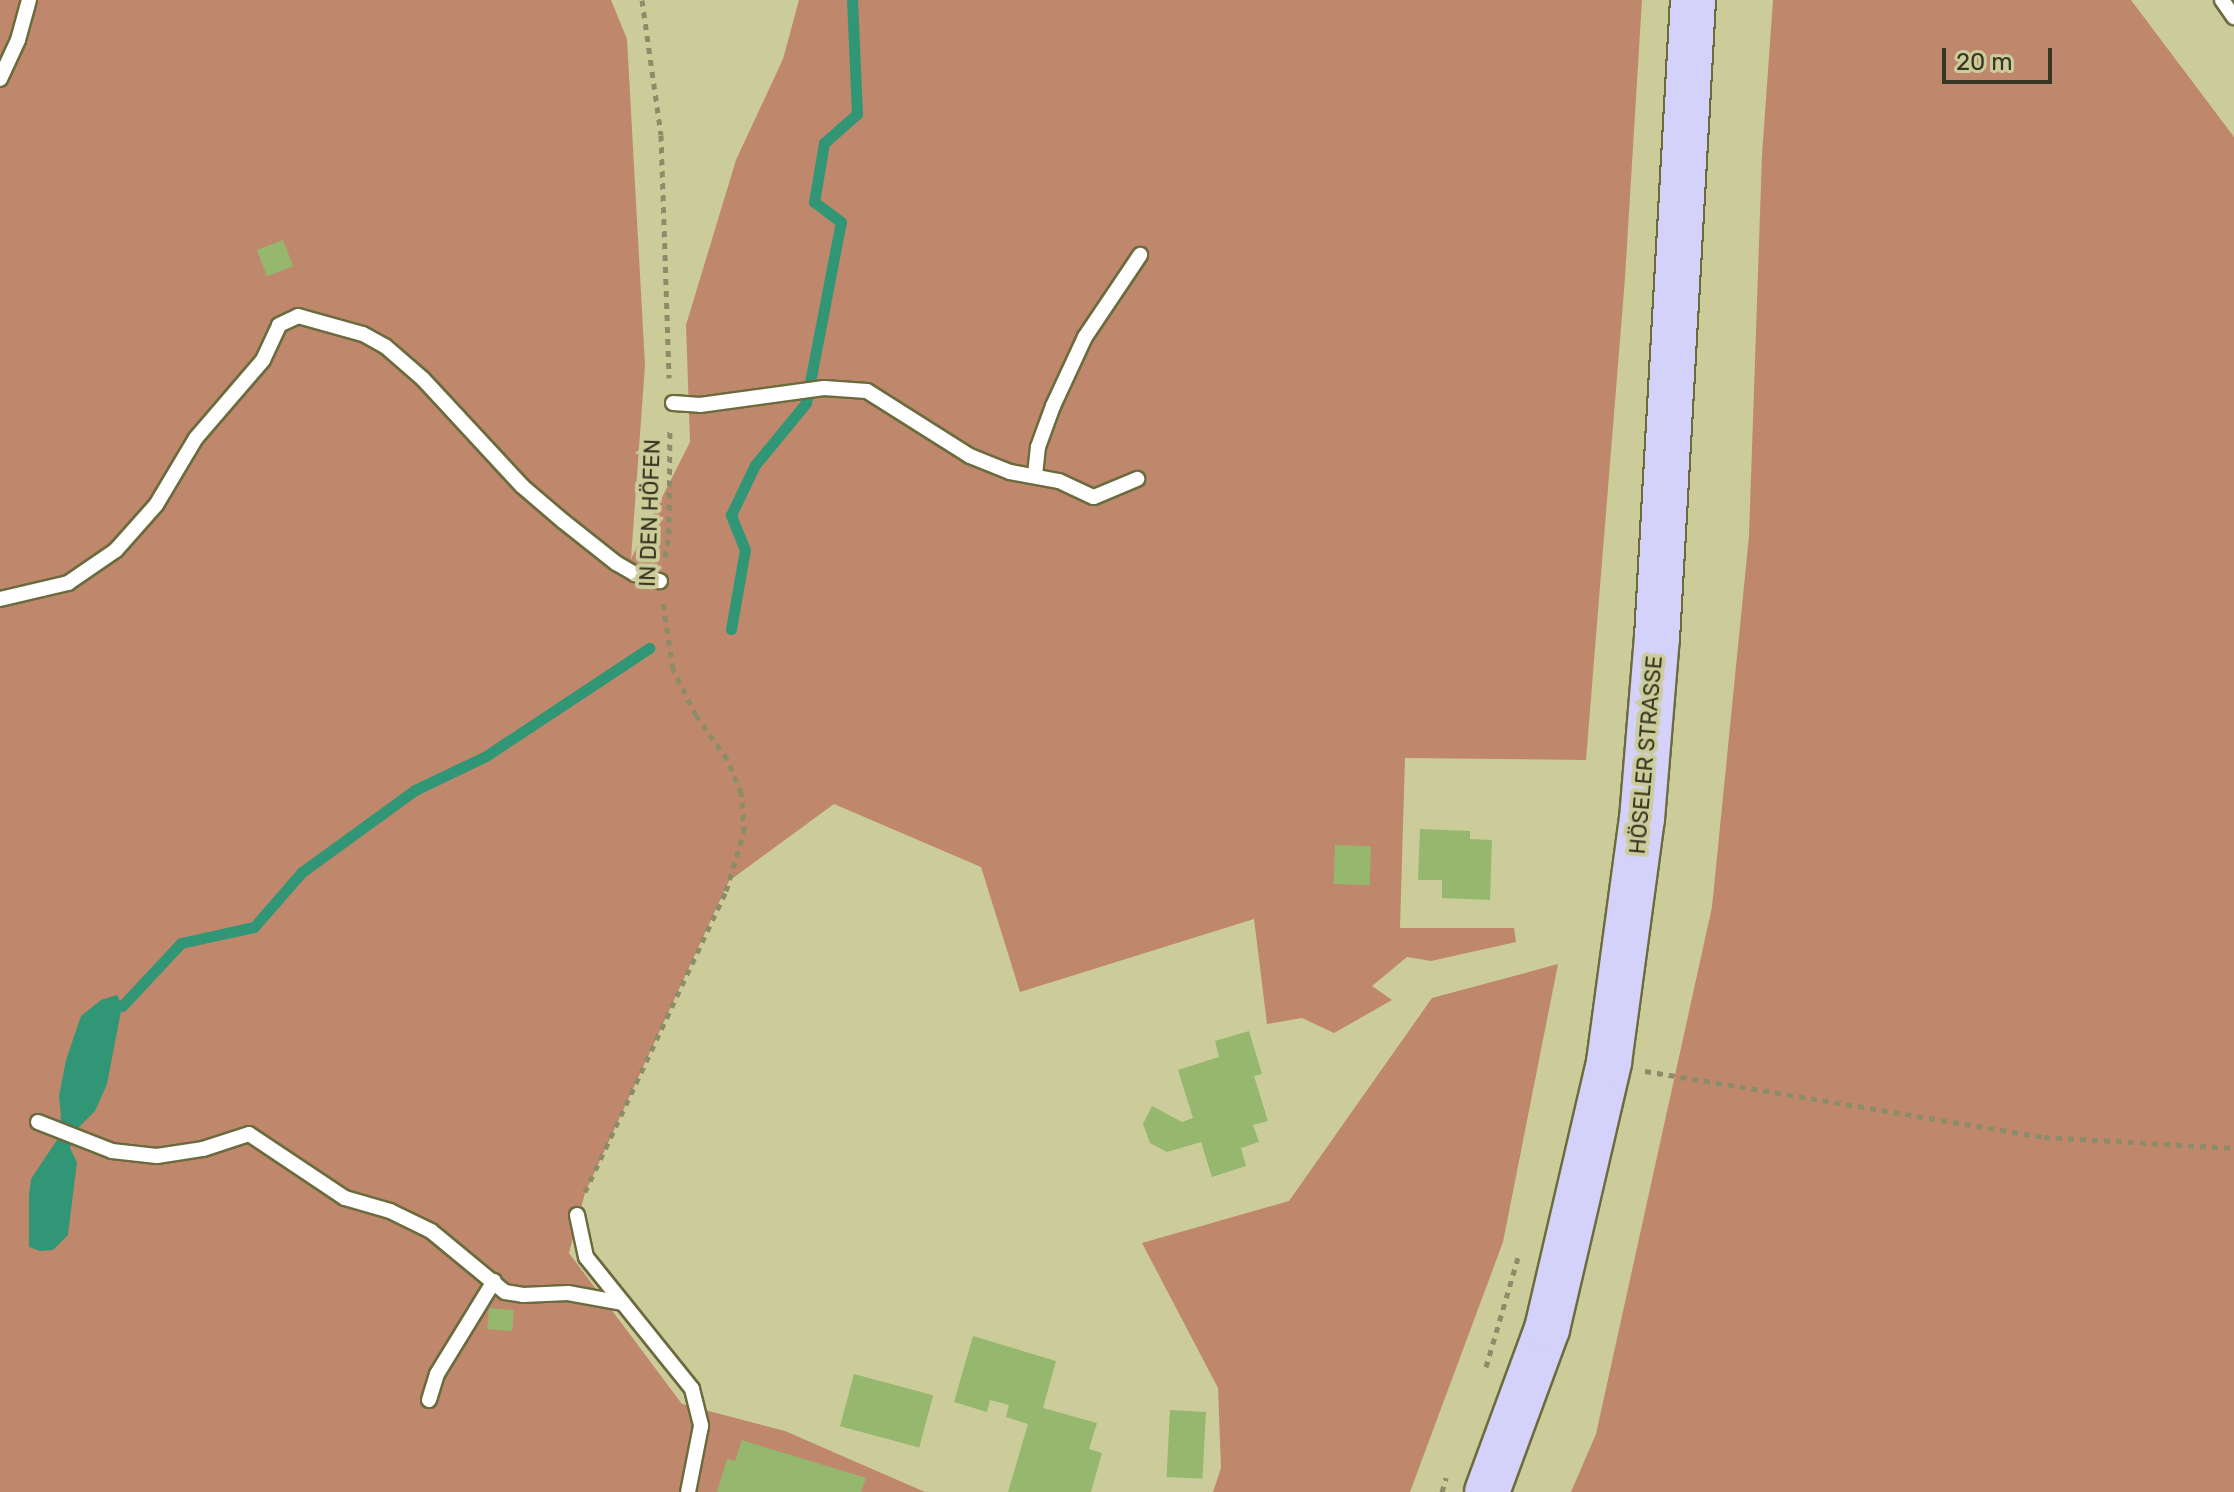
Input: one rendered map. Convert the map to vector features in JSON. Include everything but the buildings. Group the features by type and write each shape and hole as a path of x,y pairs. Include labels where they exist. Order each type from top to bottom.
{"main road":[{"name":"HÖSELER STRASSE","path":"1467,1484 1547,1329 1609,1062 1642,819 1657,638 1693,0"}],"lane":[{"path":"0,79 18,40 29,0"},
{"path":"2222,0 2234,17"},
{"path":"1035,475 1038,447 1048,419 1085,337 1140,255"},
{"path":"0,599 68,583 116,550 156,505 196,438 263,360 279,325 298,316 363,334 385,346 423,379 522,486 616,563 635,574 660,581"},
{"path":"673,403 700,405 824,388 867,391 970,456 1010,472 1059,481 1094,497 1137,479"},
{"path":"38,1122 112,1151 157,1156 203,1149 249,1134 345,1198 390,1211 431,1231 505,1292 523,1295 568,1293 623,1303"},
{"path":"577,1215 586,1257 692,1389 701,1426 688,1492"},
{"path":"429,1400 437,1374 494,1281"}],"path":[{"name":"IN DEN HÖFEN","path":"577,1215 726,891 744,832 741,793 727,759 696,715 673,669 660,581 669,534 667,446 673,403 669,377 661,135 642,0"},
{"path":"1609,1062 2044,1137 2234,1148"},
{"path":"1485,1372 1520,1252"},
{"path":"1442,1492 1467,1484"}],"shaded area":[{"path":"0,0 611,0 627,39 645,365 631,559 690,442 686,325 736,160 783,59 799,0 1642,0 1625,278 1586,760 1405,758 1400,928 1514,928 1516,942 1431,961 1407,957 1372,986 1392,1000 1334,1033 1302,1018 1267,1024 1254,919 1020,992 981,867 834,804 729,881 585,1193 569,1253 682,1404 785,1431 925,1492 0,1492"},
{"path":"1773,0 2131,0 2234,137 2234,1492 1571,1492 1596,1434 1712,907 1749,536 1762,155"},
{"path":"1558,964 1503,1242 1410,1492 1213,1492 1221,1468 1218,1388 1142,1243 1289,1201 1432,998"},
{"path":"117,995 122,1006 107,1084 95,1111 79,1127 70,1148 77,1162 68,1235 53,1250 40,1251 29,1247 31,1179 59,1137 59,1096 66,1060 81,1016 101,1000"}],"waterway":[{"path":"731,629 745,550 731,515 755,465 806,403 841,222 814,202 824,143 857,114 852,0"},
{"path":"122,1006 181,943 254,927 302,872 415,790 486,756 649,648"}]}
